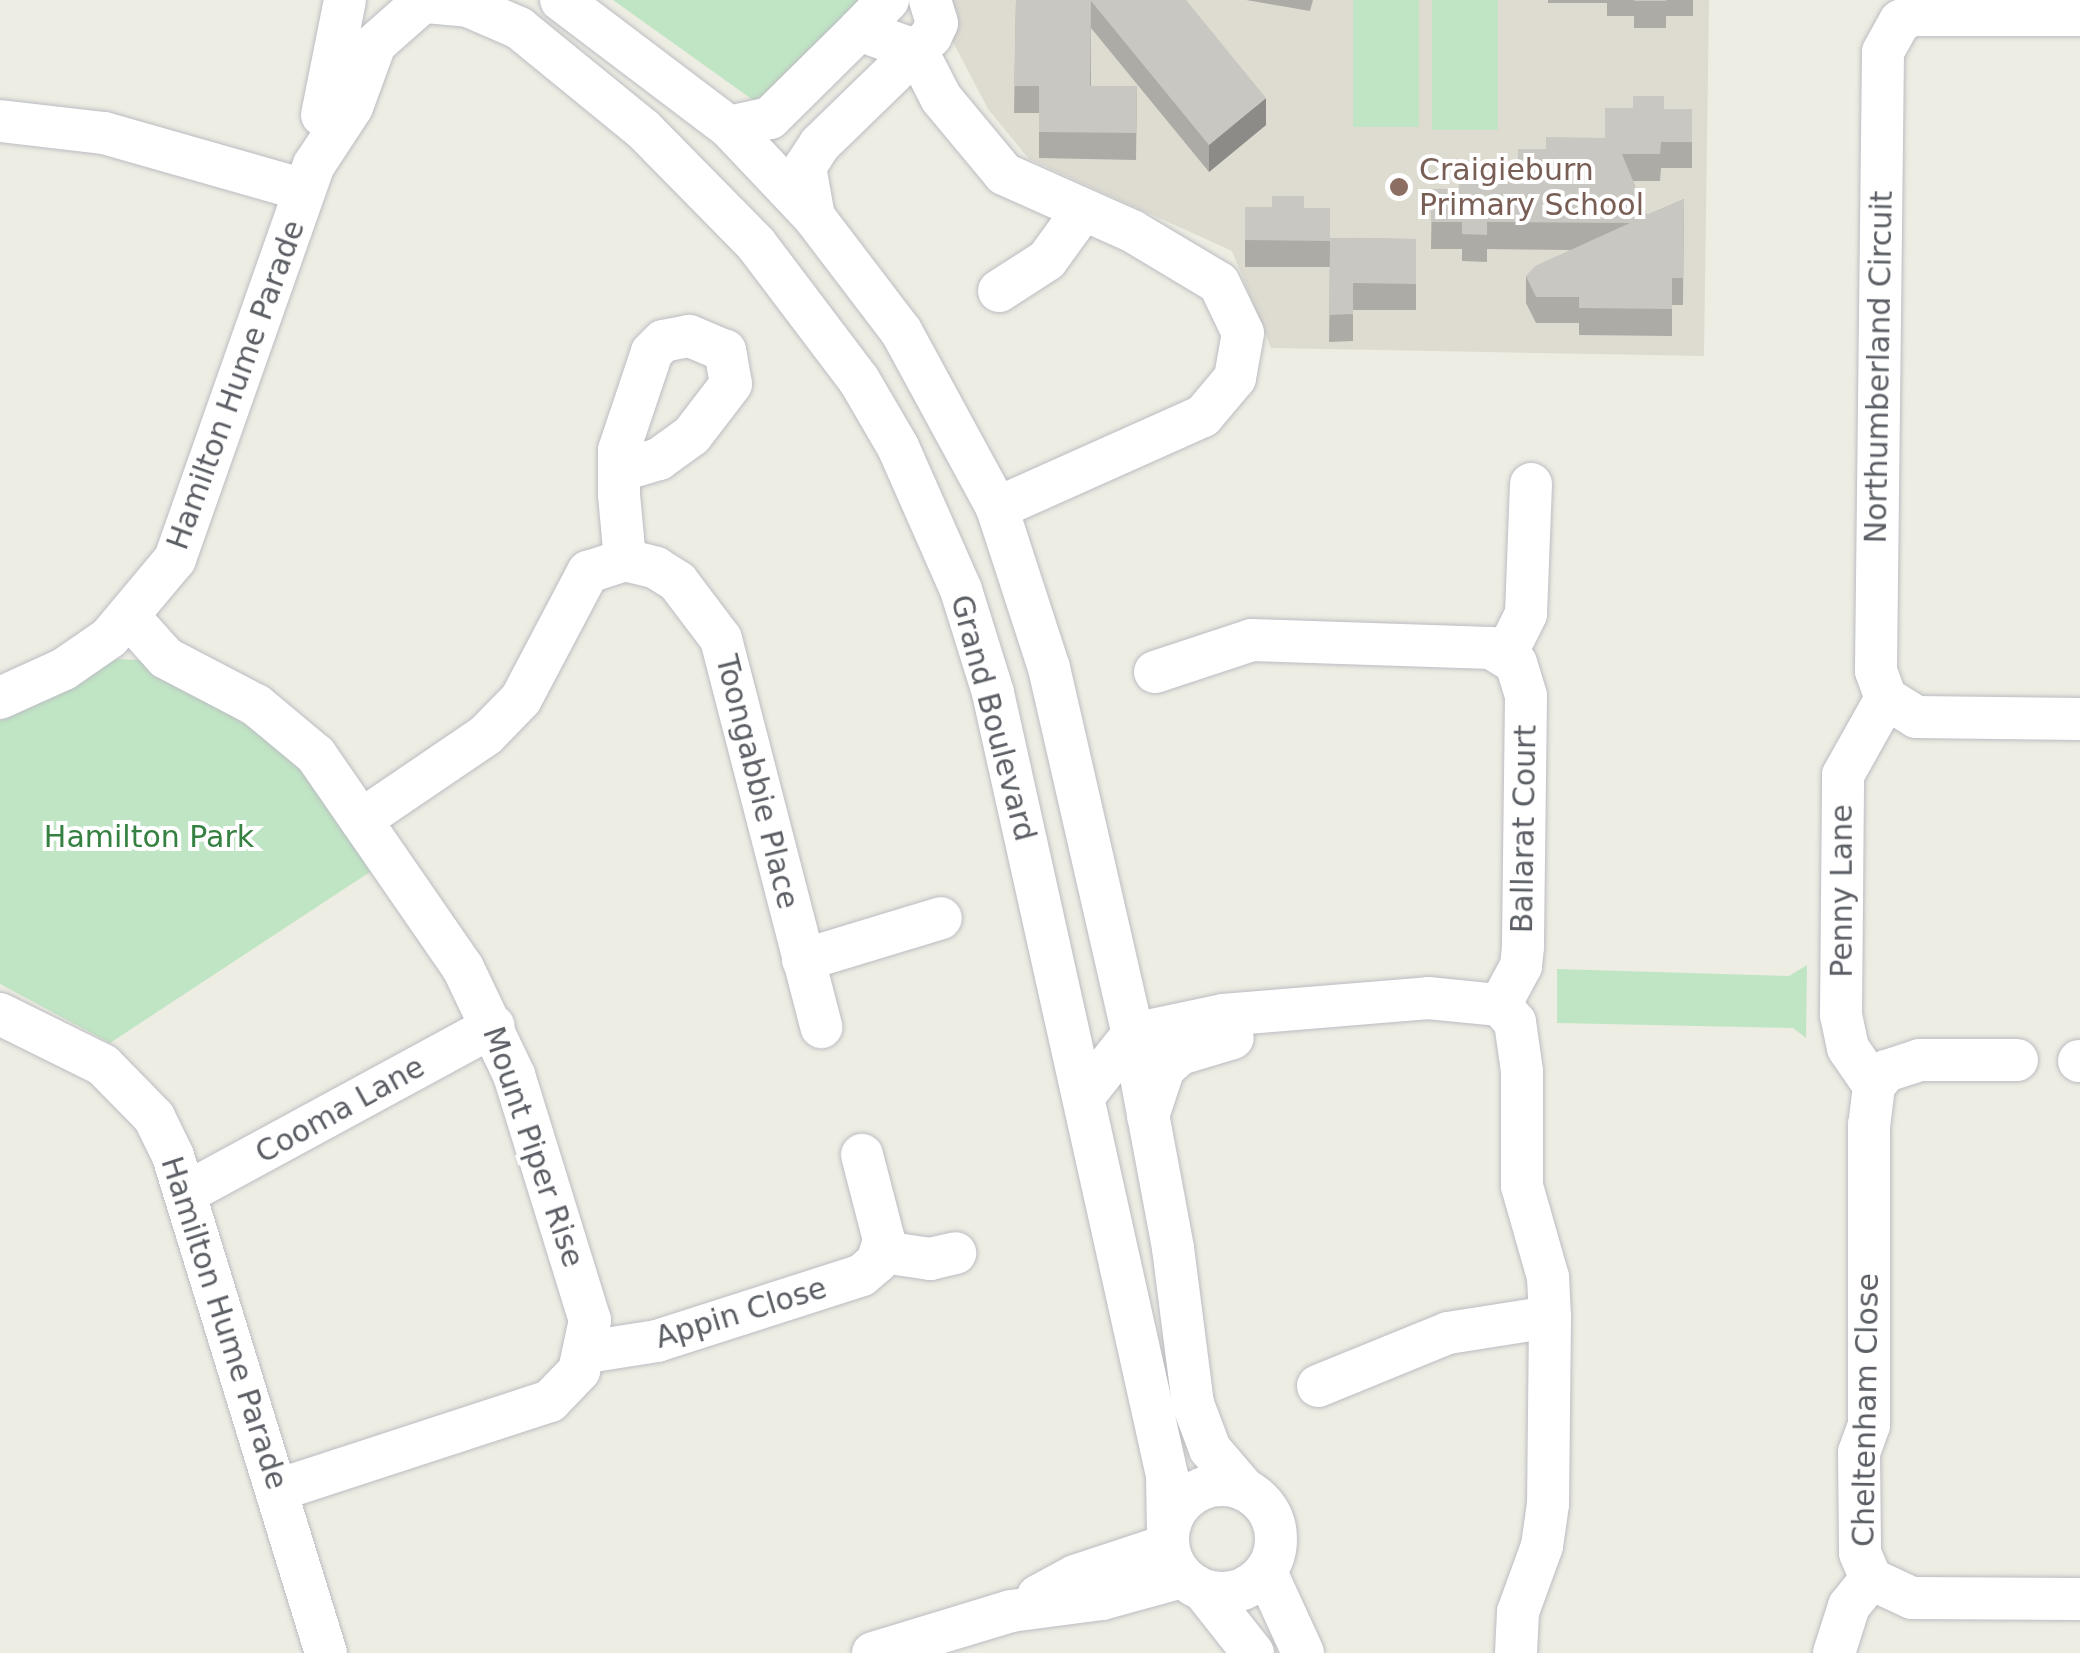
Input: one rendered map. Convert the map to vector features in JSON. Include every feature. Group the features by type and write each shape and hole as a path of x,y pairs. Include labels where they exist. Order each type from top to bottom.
{"street":[{"name":"Hamilton Hume Parade","path":"0,698 64,670 131,619 157,588 190,527 309,178 344,0"},
{"name":"Grand Boulevard","path":"373,0 468,6 519,28 596,86 756,244 859,380 898,447 962,590 993,692 1167,1475 1181,1561"},
{"name":"Grand Boulevard","path":"561,0 728,127 814,217 901,331 997,508 1049,668 1133,1034 1193,1404 1210,1449 1246,1490"},
{"path":"814,217 804,178 811,158 917,51 937,23 930,0"},
{"name":"Hamilton Hume Parade","path":"309,178 352,107 375,44 425,3"},
{"name":"Northumberland Circuit","path":"1886,698 1876,670 1884,52 1900,21 1913,14 2080,15"},
{"path":"728,127 770,118 874,15 917,51 942,98 991,162 1027,189 1132,232 1219,284 1239,316 1244,347 1235,378 1203,416 997,508"},
{"path":"0,122 121,136 309,178"},
{"path":"999,291 1047,260 1081,214"},
{"path":"361,820 486,735 531,686 578,581 598,566 625,560 620,472"},
{"path":"1155,672 1252,640 1492,648 1506,654 1526,614 1531,484"},
{"name":"Toongabbie Place","path":"625,560 678,582 721,639 821,1027"},
{"name":"Mount Piper Rise","path":"131,619 166,658 290,728 361,820 463,968 494,1026 590,1320 587,1352"},
{"name":"Ballarat Court","path":"1500,1006 1521,966 1523,947 1526,696 1523,677 1506,654"},
{"path":"1886,698 1916,717 2080,719"},
{"name":"Penny Lane","path":"1874,1086 1848,1048 1841,1015 1843,776 1886,698"},
{"path":"803,960 941,918"},
{"path":"1084,1096 1133,1034 1223,1016 1428,998 1500,1006 1521,1043 1522,1186 1548,1277 1550,1317 1548,1504 1542,1546 1518,1612 1516,1653"},
{"path":"1148,1116 1164,1068 1180,1054 1308,1009"},
{"name":"Hamilton Hume Parade","path":"0,1014 70,1045 130,1089 154,1118 186,1193 326,1653"},
{"name":"Cooma Lane","path":"186,1193 494,1026"},
{"path":"1874,1086 1886,1071 1920,1060 2018,1060"},
{"name":"Cheltenham Close","path":"1874,1086 1869,1124 1869,1425 1859,1452 1860,1553 1871,1579 1912,1598 2080,1600"},
{"path":"862,1154 883,1228 883,1252 930,1260 955,1254"},
{"name":"Appin Close","path":"587,1352 657,1340 862,1276 883,1252"},
{"path":"1318,1386 1448,1332 1550,1317"},
{"path":"278,1490 530,1412 568,1386 587,1352"},
{"path":"1253,1653 1181,1561 1182,1502 1212,1486 1246,1490 1275,1526 1266,1572 1303,1653"},
{"path":"872,1653 1012,1610 1074,1576 1181,1561 1238,1591 1266,1572"},
{"path":"1834,1653 1849,1606 1871,1579"}],"shaded area":[{"name":"Craigieburn Primary School","path":"931,0 1709,0 1704,356 1271,348 1232,251 1029,159 988,109"}],"green space":[{"path":"613,0 869,0 760,105"},
{"path":"1353,0 1419,0 1419,127 1353,127"},
{"path":"1432,0 1498,0 1498,130 1432,130"},
{"name":"Hamilton Park","path":"116,659 141,660 288,751 373,870 110,1043 0,984 0,721"},
{"path":"1807,965 1806,1038 1793,1028 1557,1023 1557,969 1789,976"}],"building":[{"path":"1016,0 1186,0 1266,98 1209,145 1091,1 1090,86 1137,86 1136,133 1039,132 1039,86 1014,86"},
{"path":"1633,96 1664,96 1664,109 1692,109 1692,142 1661,142 1660,154 1622,154 1647,215 1684,199 1683,278 1672,278 1672,309 1579,308 1579,297 1536,297 1526,276 1535,266 1630,223 1487,222 1487,235 1462,234 1462,222 1431,222 1432,189 1459,190 1458,177 1518,178 1518,149 1546,149 1546,137 1605,138 1605,108 1633,108"},
{"path":"1272,196 1304,196 1304,208 1330,208 1330,238 1416,239 1416,284 1353,283 1353,314 1329,315 1330,241 1245,240 1245,207 1272,207"}],"place":[{"name":"Craigieburn Primary School","path":"1399,187"}]}
